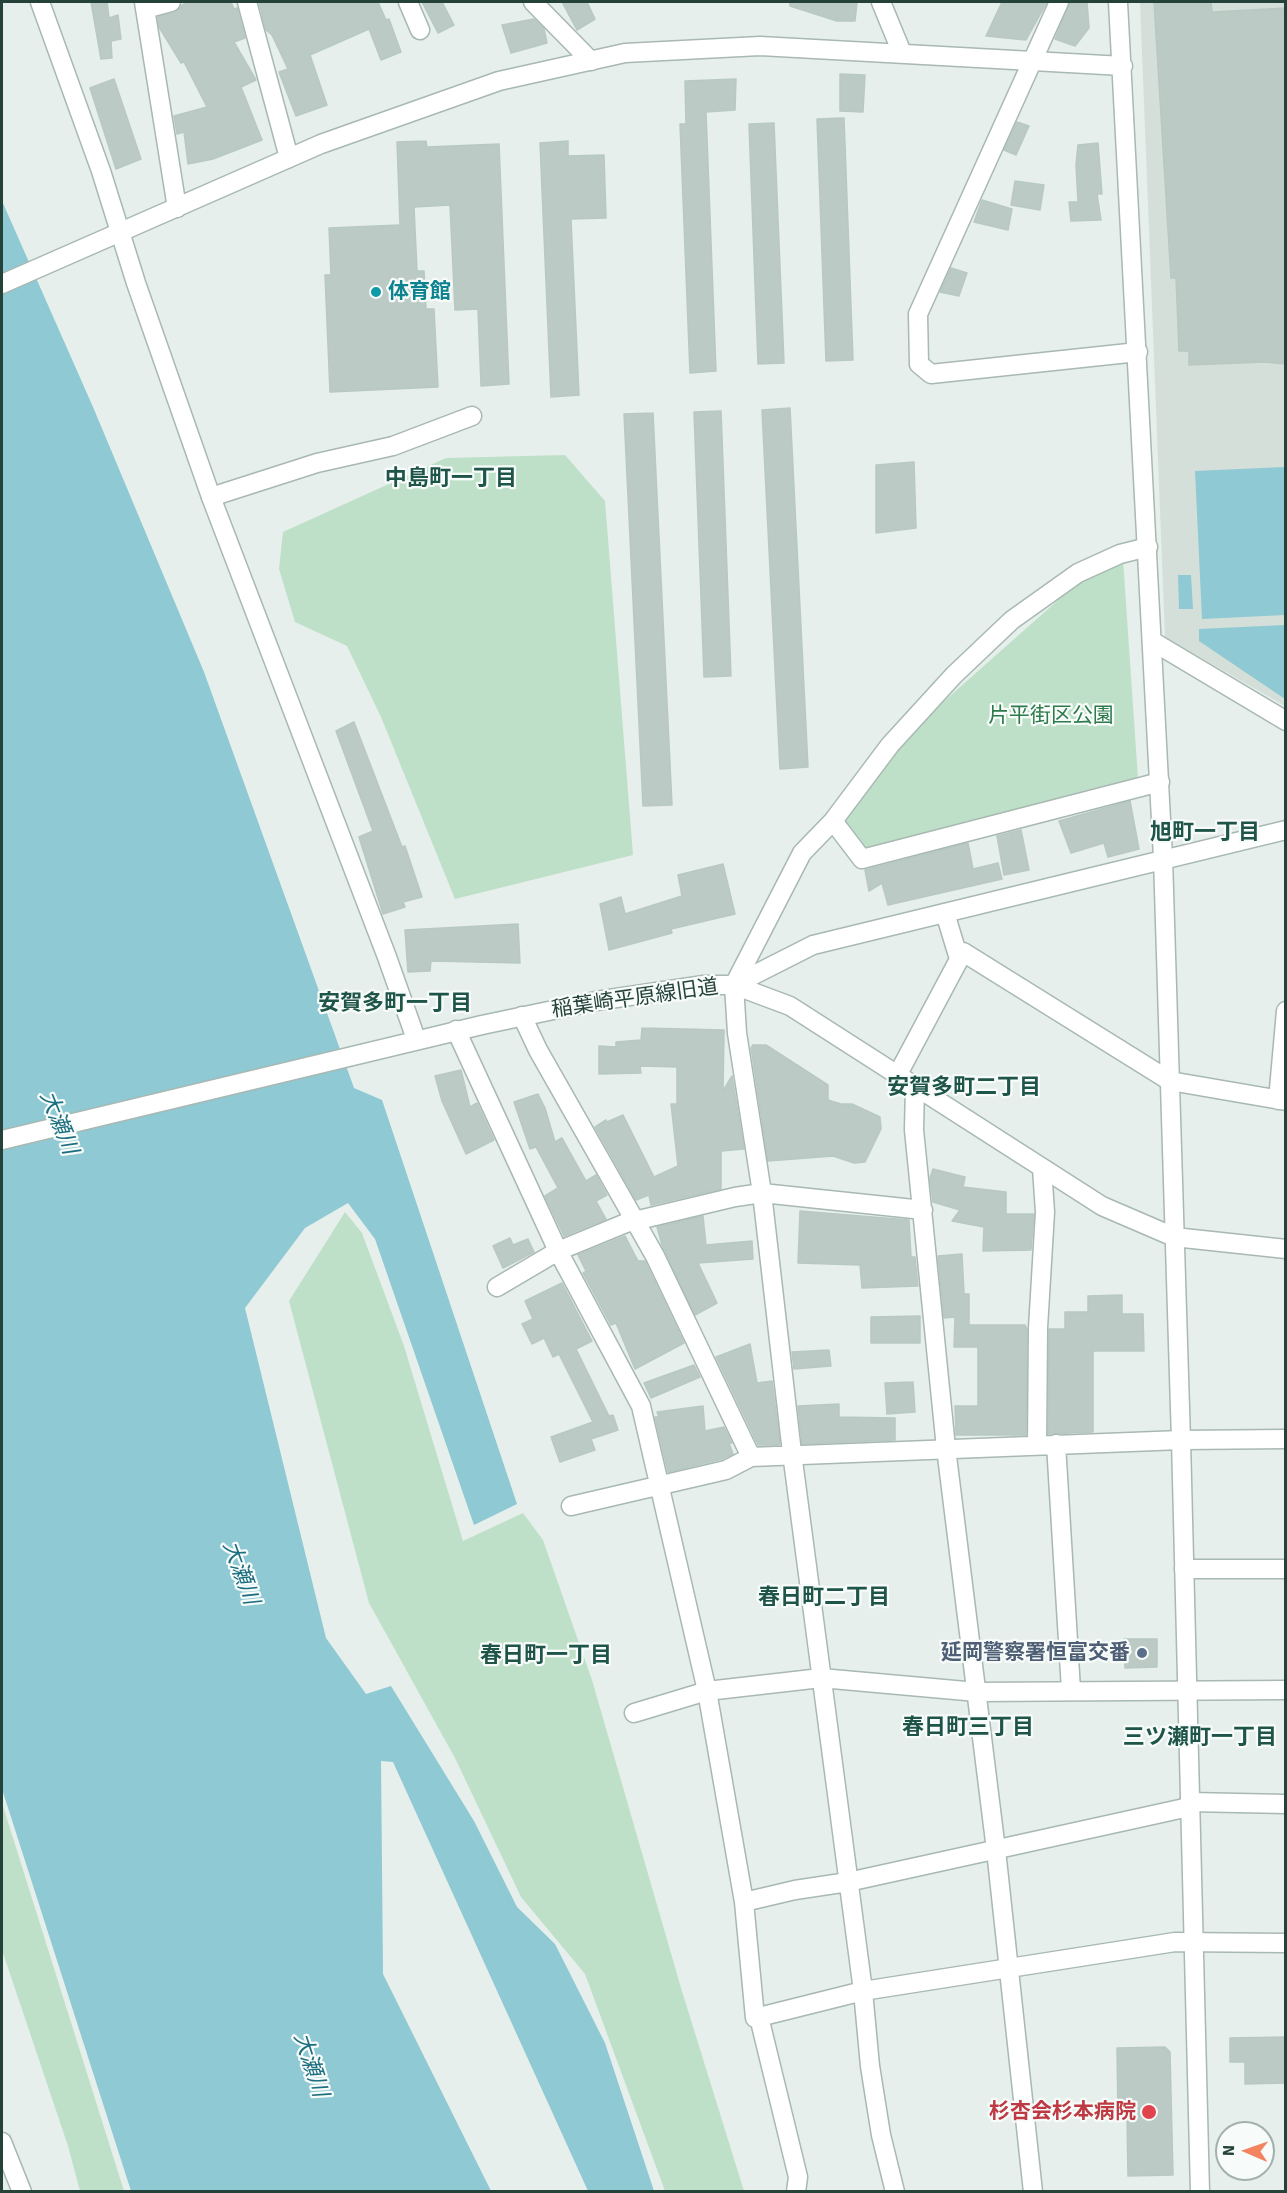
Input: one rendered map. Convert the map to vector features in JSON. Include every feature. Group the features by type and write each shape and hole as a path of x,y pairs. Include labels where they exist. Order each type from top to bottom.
{"street":[{"path":"40,2 101,171 113,235 416,1039"},
{"path":"171,2 145,5 177,208"},
{"path":"247,2 289,158"},
{"path":"408,2 420,30"},
{"path":"534,2 591,61"},
{"path":"881,2 902,53"},
{"path":"1059,2 918,314 919,363 931,374 1138,352"},
{"path":"1118,2 1163,858 1181,1440 1200,2192"},
{"path":"2,284 321,144 499,81 625,52 760,46 1123,66"},
{"path":"211,497 317,463 393,446 472,416"},
{"path":"895,2192 872,2078 863,1990 792,1453 762,1193 737,1033 734,985 802,853 833,821 890,745 954,675 1012,620 1078,573 1120,554 1148,547"},
{"path":"1152,641 1286,721"},
{"path":"833,821 862,859 1160,782"},
{"path":"734,985 813,945 1163,858 1286,830"},
{"path":"945,913 958,959"},
{"path":"898,1074 963,951 1170,1081 1282,1101 1286,1011"},
{"name":"稲葉崎平原線旧道","path":"2,1140 416,1039 522,1016 596,1001 693,986 734,985 790,1006 1102,1206 1174,1237 1286,1249"},
{"path":"522,1016 538,1050 655,1256 751,1456"},
{"path":"456,1030 558,1251 641,1406 707,1691 744,1902 755,2018 863,1990 1194,1941 1286,1943"},
{"path":"915,1085 914,1130 946,1448 996,1850 1033,2192"},
{"path":"1037,1444 1038,1328 1045,1212 1042,1168"},
{"path":"498,1287 558,1251 634,1220 762,1193 922,1210"},
{"path":"571,1506 726,1470 751,1456 1037,1444 1286,1438"},
{"path":"1056,1444 1071,1690"},
{"path":"1184,1569 1286,1569"},
{"path":"634,1713 707,1691 821,1678 977,1692 1286,1690"},
{"path":"744,1902 996,1850 1189,1805 1286,1804"},
{"path":"759,2017 798,2177 796,2192"},
{"path":"2,2142 6,2167 22,2192"}],"shaded area":[{"path":"1140,2 1285,2 1285,706 1165,637"}],"green space":[{"path":"565,455 605,501 633,855 455,899 381,717 347,646 295,622 279,569 283,532 446,458"},
{"name":"片平街区公園","path":"1123,559 1138,779 861,853 839,823 885,764 942,703 1074,586"},
{"path":"345,1212 362,1233 404,1346 463,1541 523,1513 543,1540 592,1680 681,1988 744,2191 665,2191 585,1974 521,1897 455,1758 369,1603 289,1301"},
{"path":"2,1803 124,2191 80,2191 68,2146 2,1950"}],"water":[{"name":"大瀬川","path":"2,201 93,407 204,672 354,1088 382,1100 517,1504 474,1525 375,1239 348,1203 305,1228 245,1308 326,1638 366,1694 391,1686 474,1821 517,1907 555,1944 605,2043 654,2191 588,2191 393,1762 381,1761 383,1974 491,2191 131,2191 2,1789"},
{"path":"1285,467 1285,615 1202,619 1195,471"},
{"path":"1178,575 1191,575 1193,609 1179,609"},
{"path":"1285,625 1285,699 1199,641 1199,629"}],"building":[{"path":"91,2 107,2 109,18 118,15 121,39 111,41 112,58 101,59"},
{"path":"186,2 231,2 234,9 237,8 245,38 234,42 256,80 241,87 262,140 213,159 188,164 184,132 177,134 174,116 207,107 184,62 181,63 159,27 158,17 174,13"},
{"path":"259,2 378,2 386,20 389,19 401,52 381,60 369,29 310,55 327,105 296,116 279,72 288,69 272,35 266,30"},
{"path":"422,2 442,2 454,25 438,33"},
{"path":"562,2 587,2 595,19 577,30"},
{"path":"790,2 857,2 855,21 837,21 790,6"},
{"path":"1002,2 1047,2 1026,40 986,36"},
{"path":"1070,2 1087,2 1089,28 1075,46 1055,39"},
{"path":"1154,2 1211,2 1212,12 1286,8 1286,364 1264,362 1189,365 1189,351 1179,351 1176,278 1171,278"},
{"path":"534,19 544,29 547,43 511,53 502,25"},
{"path":"840,74 865,75 863,112 840,111"},
{"path":"114,79 141,159 116,169 90,88"},
{"path":"736,79 735,110 706,112 716,371 690,373 680,124 686,124 685,81"},
{"path":"844,118 853,360 826,361 817,119"},
{"path":"1017,122 1029,126 1016,155 1004,150"},
{"path":"774,123 784,363 758,364 749,124"},
{"path":"426,141 427,147 499,144 509,384 481,386 478,309 455,310 450,205 414,207 417,271 424,271 426,309 434,309 438,387 330,392 325,275 331,275 329,228 400,225 397,142"},
{"path":"568,141 568,156 604,155 606,218 571,219 579,395 551,397 540,143"},
{"path":"1098,143 1102,194 1097,194 1101,220 1071,221 1069,202 1078,202 1076,165 1078,145"},
{"path":"1015,181 1044,185 1040,210 1011,205"},
{"path":"982,200 1012,209 1008,230 974,222"},
{"path":"951,268 967,273 959,296 940,292"},
{"path":"790,408 808,767 780,769 762,410"},
{"path":"721,411 731,676 704,677 694,412"},
{"path":"653,413 672,805 643,806 624,414"},
{"path":"914,462 916,528 876,533 876,465"},
{"path":"354,722 402,847 405,846 422,897 403,902 405,907 383,914 359,837 373,831 336,731"},
{"path":"1130,801 1139,849 1108,857 1104,843 1071,853 1059,821"},
{"path":"1021,830 1029,870 1004,875 997,836"},
{"path":"968,843 973,869 998,863 1002,879 888,905 882,883 869,891 865,870"},
{"path":"723,864 735,914 671,929 672,933 609,950 600,904 621,897 625,914 682,896 678,875"},
{"path":"518,924 520,963 431,961 430,971 408,972 405,930"},
{"path":"642,1028 724,1030 723,1091 732,1076 744,1149 721,1151 721,1189 651,1205 649,1195 636,1200 595,1127 606,1120 607,1122 623,1115 654,1177 678,1166 671,1104 677,1104 677,1067 640,1066 641,1073 599,1074 599,1046 616,1047 616,1042 641,1040"},
{"path":"753,1045 766,1045 828,1085 828,1100 841,1104 852,1104 880,1117 881,1129 865,1162 854,1163 833,1156 768,1161 751,1048"},
{"path":"461,1070 470,1107 477,1103 494,1140 466,1154 442,1101 435,1076"},
{"path":"538,1094 545,1108 555,1142 562,1138 586,1181 596,1175 607,1195 596,1201 606,1219 564,1236 545,1196 558,1188 536,1147 530,1149 514,1102"},
{"path":"933,1169 965,1177 963,1187 1006,1192 1006,1214 1034,1214 1031,1250 983,1251 984,1227 952,1221 960,1210 933,1202 930,1178"},
{"path":"800,1211 909,1220 911,1257 915,1257 918,1286 862,1288 860,1265 798,1263"},
{"path":"703,1216 706,1245 752,1241 753,1259 698,1263 717,1303 695,1315 662,1245 657,1227"},
{"path":"625,1236 638,1261 645,1261 684,1343 635,1369 616,1323 611,1325 583,1273 586,1271 578,1255"},
{"path":"510,1238 513,1245 528,1239 534,1252 503,1268 493,1246"},
{"path":"962,1254 964,1294 969,1294 969,1325 1025,1325 1027,1329 1026,1435 956,1435 955,1406 978,1406 978,1347 954,1347 955,1317 944,1318 938,1256"},
{"path":"562,1283 592,1341 576,1349 609,1416 606,1417 613,1415 618,1430 591,1439 595,1450 560,1462 551,1437 593,1422 559,1354 553,1357 544,1338 532,1344 522,1324 533,1319 525,1301"},
{"path":"1122,1295 1122,1314 1143,1314 1144,1351 1093,1351 1093,1432 1048,1434 1049,1329 1065,1329 1065,1312 1088,1312 1088,1296"},
{"path":"920,1316 920,1343 871,1343 871,1317"},
{"path":"750,1344 757,1383 772,1381 780,1444 777,1445 758,1445 716,1357"},
{"path":"829,1350 831,1366 794,1369 792,1352"},
{"path":"694,1365 700,1377 651,1398 644,1383"},
{"path":"913,1382 915,1412 887,1414 885,1383"},
{"path":"839,1404 839,1417 895,1418 895,1440 802,1444 798,1406"},
{"path":"703,1406 705,1431 724,1427 732,1443 729,1443 733,1454 722,1459 668,1472 655,1417 659,1417 657,1412"},
{"path":"1124,1639 1157,1639 1157,1667 1125,1668"},
{"path":"1286,2037 1286,2083 1245,2084 1245,2062 1230,2062 1230,2038"},
{"path":"1165,2047 1170,2052 1173,2175 1128,2176 1127,2116 1118,2116 1117,2048"}],"place":[{"name":"体育館","path":"376,292"},
{"name":"延岡警察署恒富交番","path":"1142,1653"},
{"name":"杉杏会杉本病院","path":"1149,2112"}],"district":[{"name":"中島町一丁目","path":"451,479"},
{"name":"旭町一丁目","path":"1205,833"},
{"name":"安賀多町一丁目","path":"395,1004"},
{"name":"安賀多町二丁目","path":"964,1088"},
{"name":"春日町二丁目","path":"824,1598"},
{"name":"春日町一丁目","path":"546,1656"},
{"name":"春日町三丁目","path":"968,1728"},
{"name":"三ツ瀬町一丁目","path":"1200,1738"}]}
